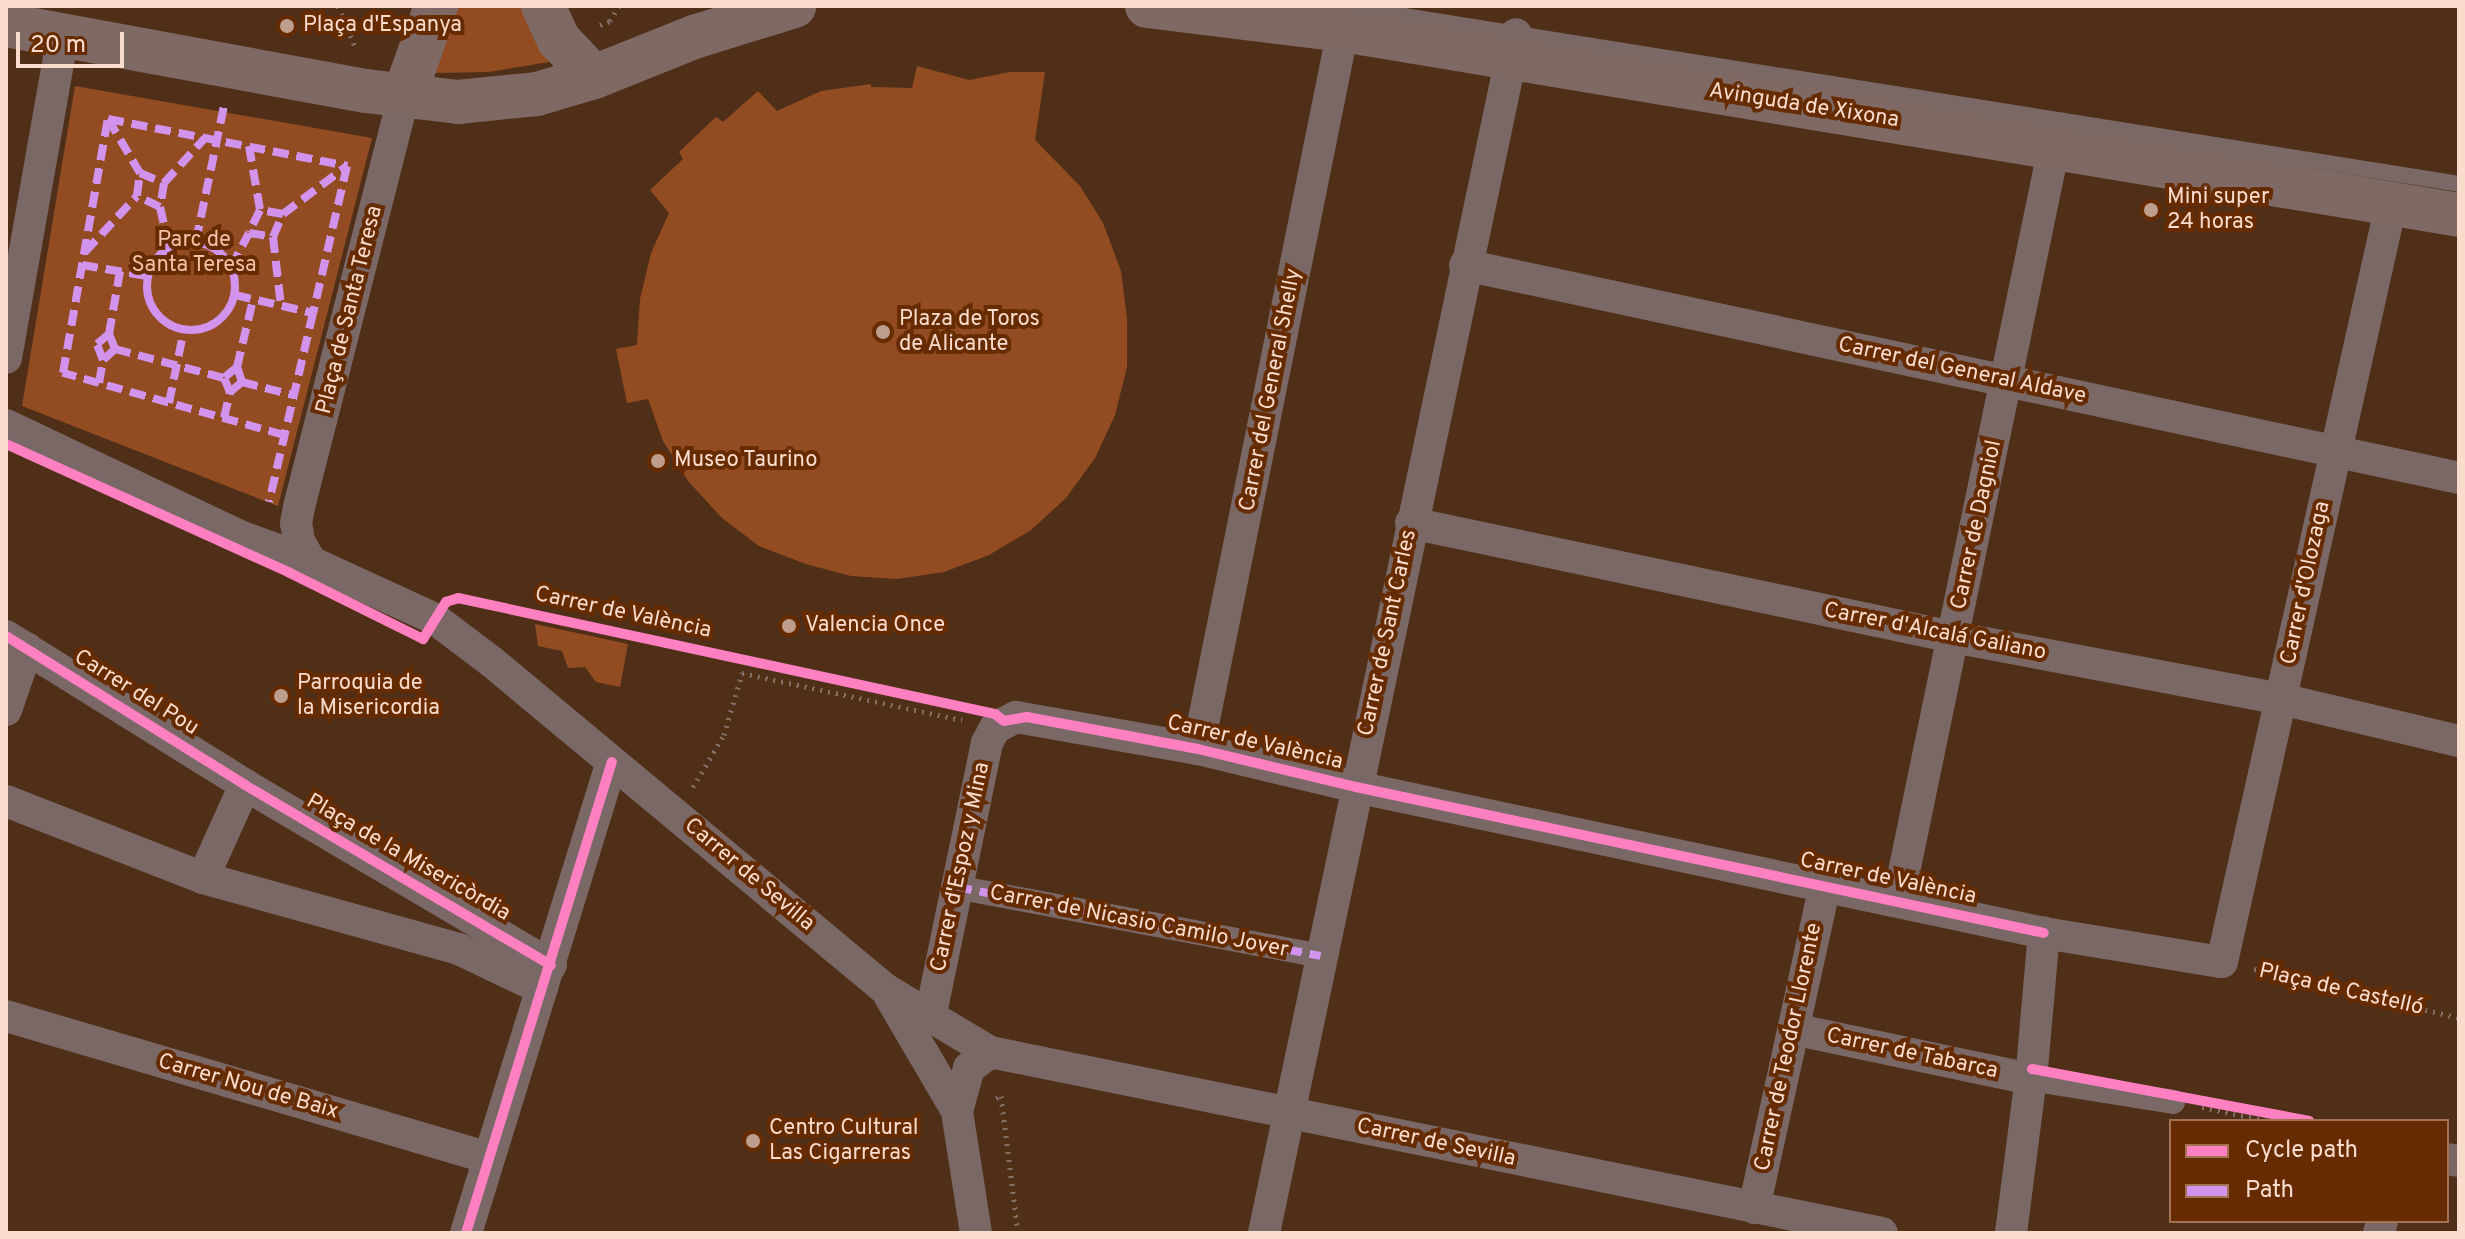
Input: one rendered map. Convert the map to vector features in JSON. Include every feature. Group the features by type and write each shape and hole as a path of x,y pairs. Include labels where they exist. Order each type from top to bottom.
{"main road":[{"path":"404,96 436,6"},
{"path":"543,6 559,40 594,77"},
{"path":"6,25 82,23 404,96 458,102 537,94 594,77 694,37 794,6"},
{"name":"Avinguda de Xixona","path":"1147,6 1343,18 1513,46 2054,147 2459,215"}],"street":[{"name":"Carrer del General Shelly","path":"1198,749 1343,18"},
{"path":"6,358 82,23"},
{"name":"Carrer de Sant Carles","path":"1264,1233 1513,46"},
{"name":"Plaça de Santa Teresa","path":"296,523 404,96"},
{"name":"Carrer de Dagniol","path":"1898,901 2054,147"},
{"name":"Carrer d'Olozaga","path":"2222,962 2391,205"},
{"name":"Carrer del General Aldave","path":"1465,265 2459,478"},
{"path":"6,425 242,537 311,562"},
{"path":"242,537 267,540 280,536 296,523 299,541 311,562"},
{"name":"Carrer d'Alcalá Galiano","path":"1411,523 1953,637 2281,699 2459,741"},
{"name":"Carrer de Sevilla","path":"311,562 450,629 885,989 990,1052 1882,1233"},
{"path":"6,710 17,642"},
{"name":"Carrer del Pou","path":"17,642 245,785"},
{"name":"Carrer de València","path":"1004,721 1027,717 1198,749 1356,787 2044,933 2222,962"},
{"name":"Carrer d'Espoz y Mina","path":"930,1018 987,743 995,728 1004,721"},
{"path":"466,1233 612,762"},
{"path":"203,878 245,785"},
{"name":"Plaça de la Misericòrdia","path":"245,785 546,977"},
{"path":"6,801 203,878 459,949 546,977"},
{"name":"Carrer de Teodor Llorente","path":"1754,1208 1825,886"},
{"name":"Carrer de Nicasio Camilo Jover","path":"956,887 1321,956"},
{"path":"2011,1233 2044,933"},
{"name":"Carrer de Sevilla","path":"885,989 957,1111"},
{"name":"Carrer Nou de Baix","path":"6,1016 489,1158"},
{"name":"Carrer de Tabarca","path":"1793,1029 2030,1079 2180,1099"},
{"path":"976,1233 957,1111 969,1068 990,1052"}],"lane":[{"name":"Avinguda de Xixona","path":"1513,46 2459,184"}],"path":[{"path":"338,6 357,52"},
{"path":"689,793 724,735 742,673 967,721"},
{"path":"957,1111 1001,1096 1018,1233"},
{"path":"2180,1099 2273,1118"}],"green space":[{"path":"450,6 523,6 552,54 549,62 489,72 433,73"},
{"name":"Plaza de Toros de Alicante","path":"917,66 969,80 1010,72 1045,72 1035,140 1080,186 1103,223 1121,271 1127,319 1127,367 1115,415 1095,458 1066,498 1031,530 989,555 944,572 897,579 851,576 806,564 759,546 722,518 688,481 663,441 648,399 627,403 616,349 637,345 640,299 651,253 669,213 650,190 683,159 679,152 716,117 723,122 758,91 777,111 821,91 871,84 871,87 912,88"},
{"name":"Parc de Santa Teresa","path":"75,86 372,138 278,506 22,406"},
{"path":"535,624 628,644 620,687 596,682 585,667 568,668 562,651 538,646"}],"marked path":[{"path":"196,241 224,106"},
{"path":"108,119 140,173"},
{"path":"284,435 63,373 108,119 347,166 313,313"},
{"path":"164,183 205,138"},
{"path":"249,146 260,210"},
{"path":"283,214 260,210 249,233 273,237 283,214 347,166"},
{"path":"160,207 137,196 140,173 164,183 160,207 169,247"},
{"path":"85,252 137,196"},
{"path":"231,267 249,233"},
{"path":"273,237 281,306"},
{"path":"182,242 200,242 216,249 228,261 235,277 235,286 235,295 228,311 216,323 200,330 182,330 166,323 154,311 147,295 147,277 154,261 166,249 182,242"},
{"path":"82,265 147,276"},
{"path":"109,334 120,271"},
{"path":"235,295 313,313 269,502"},
{"path":"237,367 253,300"},
{"path":"169,403 184,329"},
{"path":"99,383 103,360 97,344 109,334 115,349 103,360"},
{"path":"115,349 224,378"},
{"path":"224,418 230,392 242,382 237,367 224,378 230,392"},
{"path":"242,382 293,395"},
{"path":"956,887 1321,956"}],"cycle path":[{"path":"6,444 288,572 423,639 446,602 458,598 995,714 1004,721 1027,717 1198,749 1356,787 2044,933"},
{"path":"6,636 245,785 551,965"},
{"path":"466,1233 612,762"},
{"path":"2032,1069 2298,1119"}],"place":[{"name":"Plaça d'Espanya","path":"287,26"},
{"name":"Mini super 24 horas","path":"2151,210"},
{"name":"Plaza de Toros de Alicante","path":"883,332"},
{"name":"Museo Taurino","path":"658,461"},
{"name":"Valencia Once","path":"789,626"},
{"name":"Parroquia de la Misericordia","path":"281,696"},
{"name":"Centro Cultural Las Cigarreras","path":"753,1141"}]}
